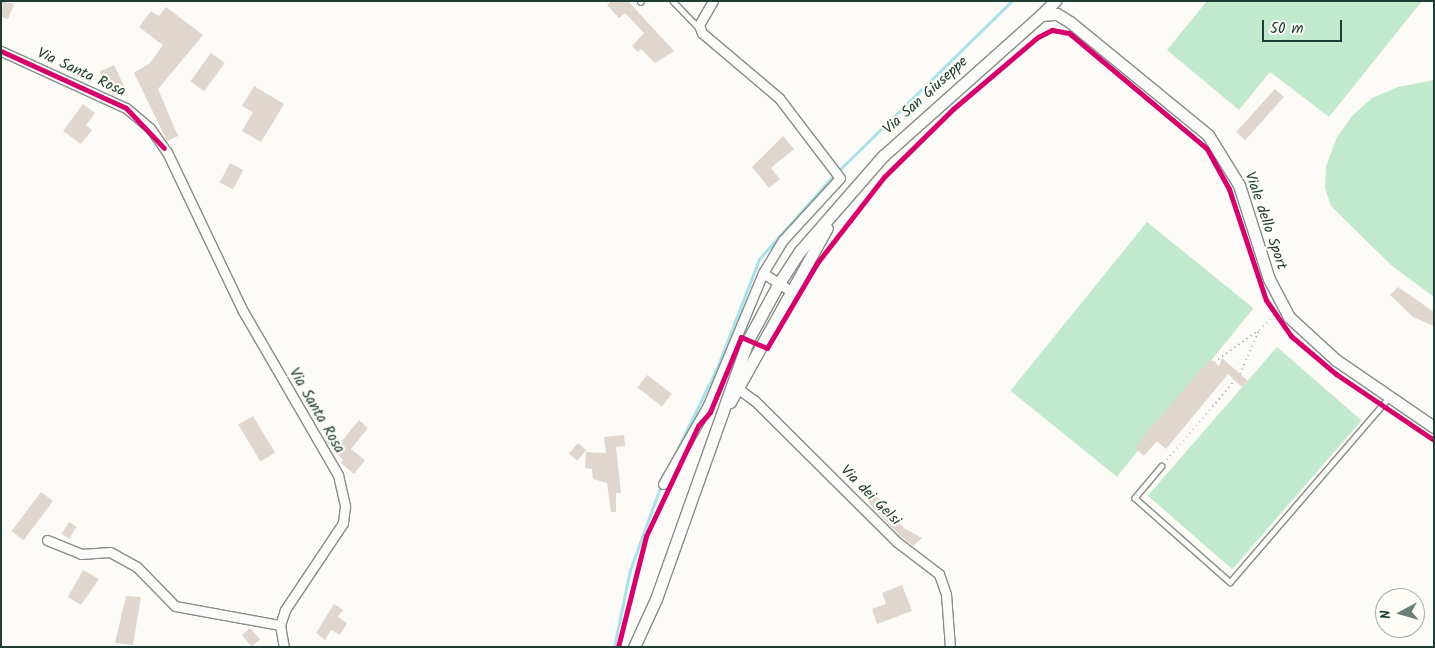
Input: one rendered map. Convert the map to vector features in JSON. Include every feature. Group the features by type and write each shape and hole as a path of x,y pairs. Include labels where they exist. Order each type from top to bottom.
{"street":[{"path":"663,484 708,405 763,273 783,240 837,185 837,172 779,98 700,29 713,1"},
{"name":"Via San Giuseppe","path":"634,647 656,599 712,439 779,283 800,251 883,156 1055,1"},
{"name":"Viale dello Sport","path":"1041,15 1057,14 1070,22 1208,135 1239,184 1269,279 1283,308 1310,340 1434,427"},
{"name":"Via Santa Rosa","path":"1,51 126,108 150,128 167,152 243,311 338,475 345,506 343,523 285,610 280,625"},
{"name":"Via San Giuseppe","path":"734,386 839,208"},
{"path":"763,273 789,290"},
{"name":"Via dei Gelsi","path":"734,386 897,542 939,574 946,594 950,647"},
{"path":"47,540 81,554 110,552 137,567 175,606 280,625 284,647"}],"lane":[{"path":"673,1 700,29"},
{"path":"1162,466 1135,498 1230,582 1389,397"}],"path":[{"path":"1270,307 1280,322"},
{"path":"1214,362 1259,330 1274,315"},
{"path":"1240,374 1259,330"},
{"path":"1162,466 1235,380"}],"green space":[{"path":"1207,1 1422,1 1329,117 1270,72 1239,110 1167,50"},
{"path":"1434,80 1434,297 1392,266 1331,206 1325,188 1326,166 1337,137 1352,116 1372,98 1398,87"},
{"path":"1147,222 1253,308 1117,477 1010,391"},
{"path":"1277,347 1362,420 1232,569 1148,496"}],"building":[{"path":"1,1 14,4 8,19 1,17"},
{"path":"611,1 628,1 674,51 655,63 641,49 638,52 632,46 644,33 625,13 619,18 607,5"},
{"path":"166,7 203,35 158,89 178,136 167,141 134,73 150,63 163,45 139,27 151,11 159,16"},
{"path":"211,53 225,63 204,91 190,81"},
{"path":"114,65 124,86 109,93 99,72"},
{"path":"254,86 284,104 261,142 242,131 253,112 242,106"},
{"path":"1275,89 1284,97 1245,140 1236,132"},
{"path":"83,104 95,113 86,125 92,130 81,144 63,131"},
{"path":"783,136 794,149 771,168 780,179 769,188 752,167"},
{"path":"230,163 243,170 233,189 220,182"},
{"path":"1398,287 1434,312 1434,326 1413,317 1390,295"},
{"path":"1222,358 1248,381 1242,387 1228,374 1166,449 1157,441 1144,456 1135,448 1147,432 1210,359 1219,366"},
{"path":"647,375 672,394 662,406 637,388"},
{"path":"253,416 275,453 261,462 238,425"},
{"path":"359,420 368,428 351,449 365,460 354,474 341,463 343,460 325,441 331,433 342,441"},
{"path":"624,435 625,446 616,447 621,493 616,493 616,512 611,512 607,483 593,479 592,469 585,468 586,452 606,453 604,437"},
{"path":"578,443 586,450 577,461 569,454"},
{"path":"41,492 53,501 23,540 12,531"},
{"path":"876,496 904,528 922,538 913,546 901,537 868,502"},
{"path":"69,522 77,527 69,539 62,534"},
{"path":"83,570 99,579 81,605 68,597"},
{"path":"902,585 912,611 877,624 872,609 886,604 882,593"},
{"path":"126,596 141,597 133,645 115,643"},
{"path":"334,604 343,610 338,617 347,623 340,635 331,630 325,640 316,633"},
{"path":"250,628 260,639 252,647 242,635"}],"waterway":[{"path":"674,456 717,368 759,259 832,177 1012,1"},
{"path":"614,647 630,570 661,485"}],"cycle path":[{"path":"618,647 646,536 698,426 710,412 741,337 767,348 817,263 884,177 953,109 1038,37 1052,30 1069,33 1207,149 1229,189 1266,300 1291,336 1336,374 1434,440"},
{"path":"1,51 126,108 164,148"}]}
